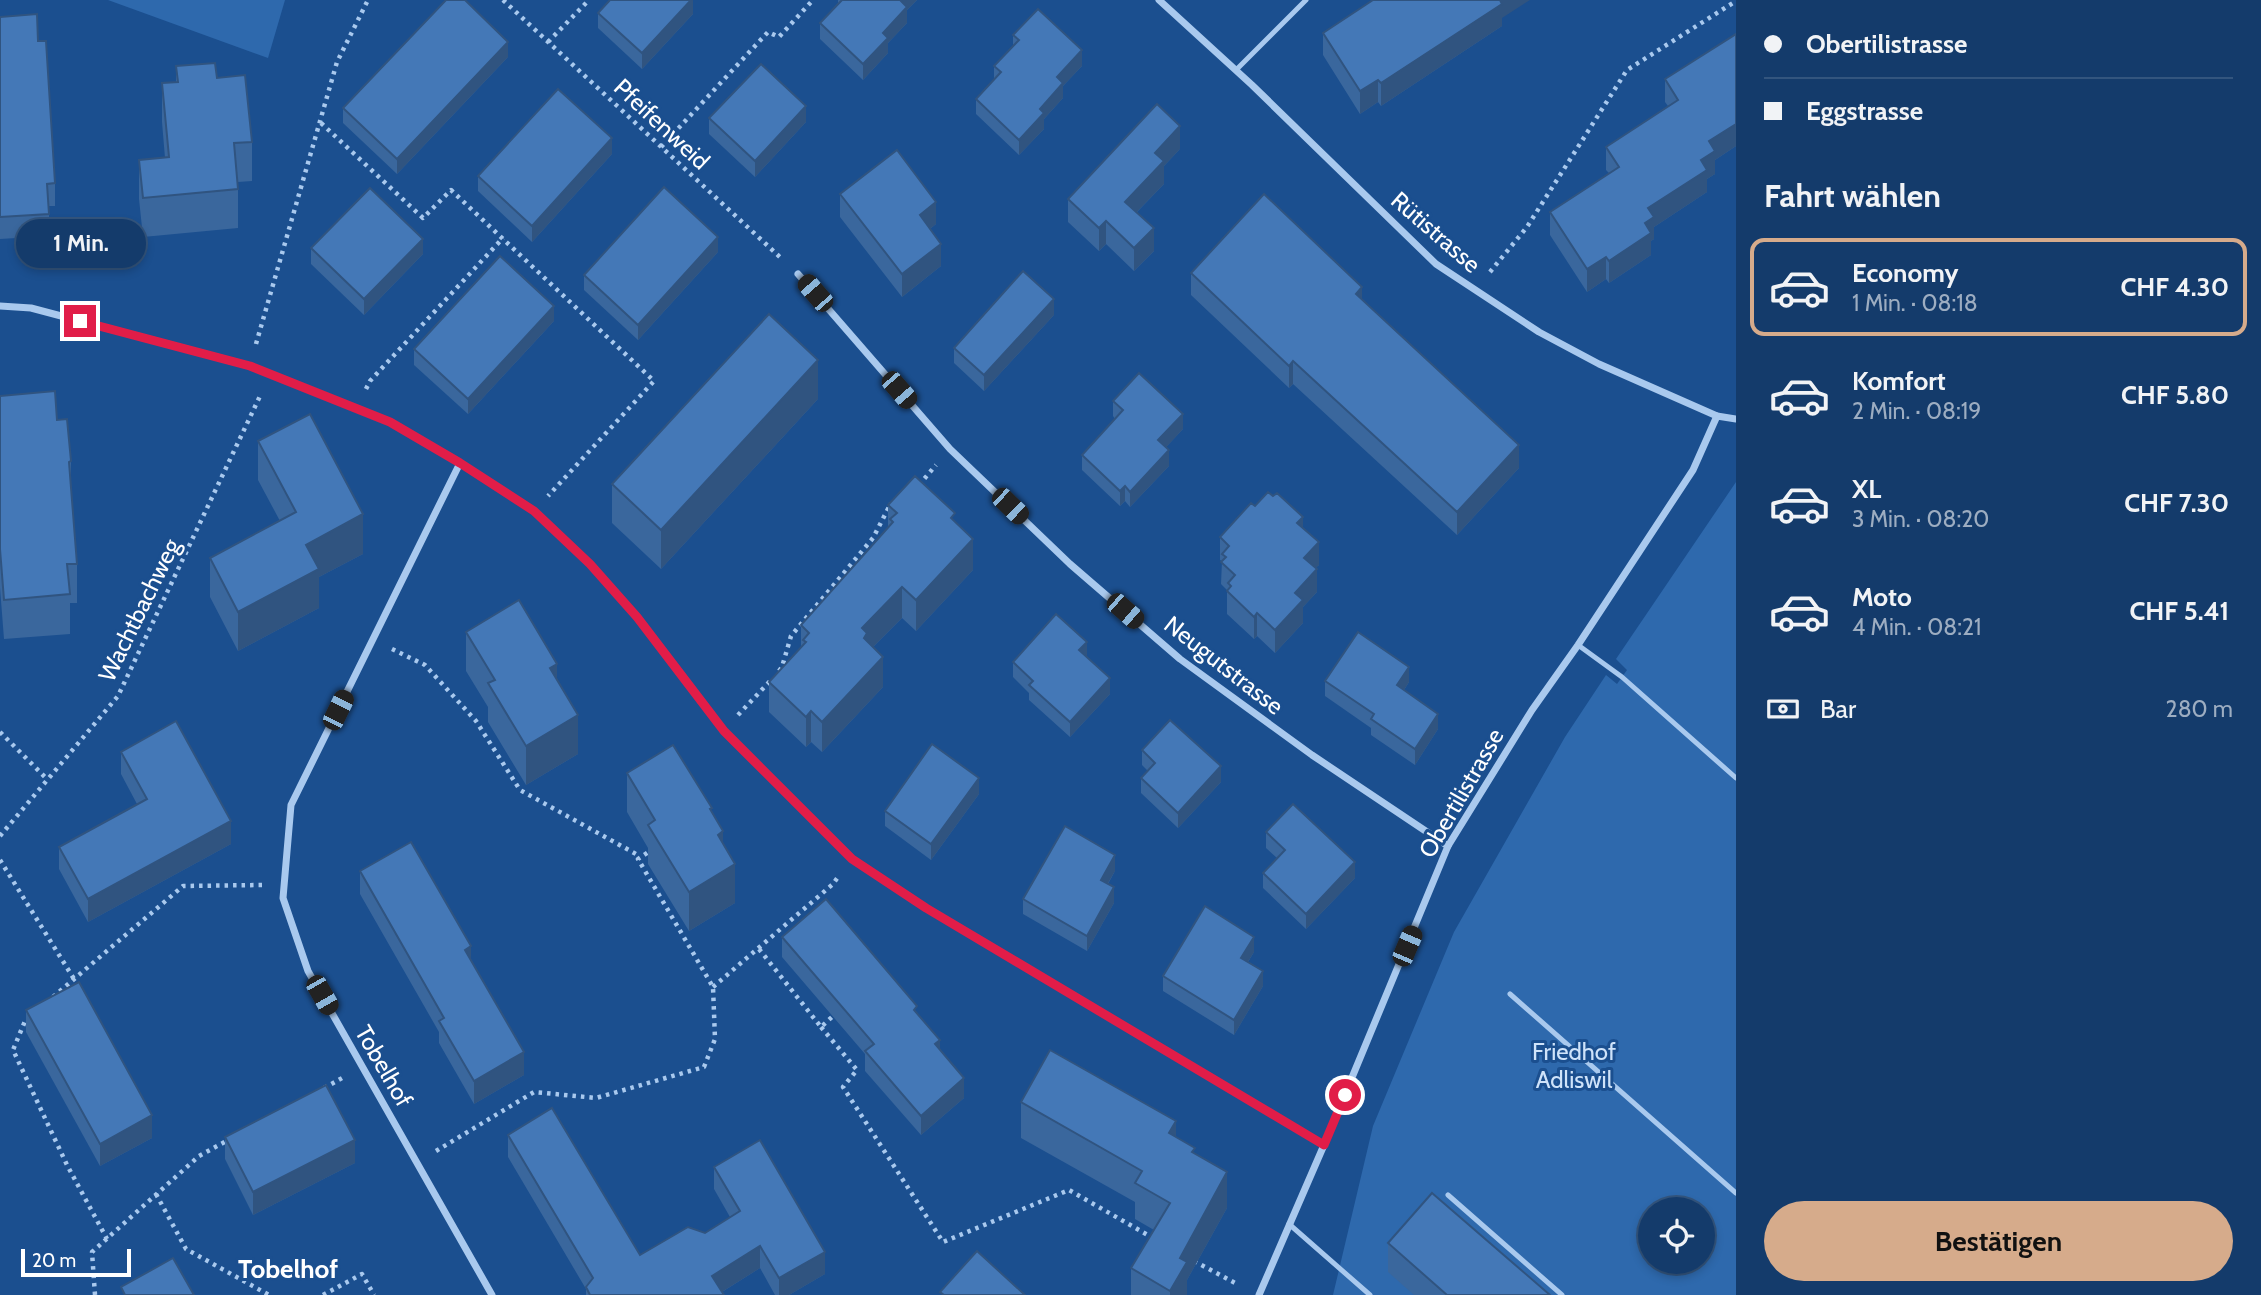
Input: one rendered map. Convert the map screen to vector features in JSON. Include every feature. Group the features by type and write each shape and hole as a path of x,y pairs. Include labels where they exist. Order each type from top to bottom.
{"street":[{"name":"Rütistrasse","path":"1159,0 1236,70 1437,264 1539,332 1588,359 1717,416 1736,419"},
{"name":"Neugutstrasse","path":"798,274 950,449 1070,564 1180,659 1312,755 1448,846"},
{"path":"0,306 31,308 250,366 390,422 460,463 534,511 590,564 637,617 724,731 852,859 926,908 1324,1145"},
{"name":"Obertilistrasse","path":"1259,1295 1448,846 1532,710 1693,470 1717,416"},
{"name":"Tobelhof","path":"460,463 291,805 283,898 308,971 492,1295"}],"lane":[{"path":"1236,70 1306,0"},
{"path":"1578,645 1622,677 1736,778"},
{"path":"1510,993 1736,1193"},
{"path":"1448,1195 1562,1295"},
{"path":"1289,1224 1370,1295"}],"path":[{"path":"250,366 337,62 368,0"},
{"name":"Pfeifenweid","path":"503,0 798,274"},
{"path":"548,42 589,0"},
{"path":"661,147 768,32 779,37 813,0"},
{"path":"1475,291 1527,227 1628,70 1736,1"},
{"path":"321,123 423,218 451,190 654,381 559,483"},
{"path":"370,381 503,239"},
{"name":"Wachtbachweg","path":"0,836 118,696 271,374"},
{"path":"909,485 917,486 950,449"},
{"path":"759,692 782,667 791,636 873,538 888,506 895,499"},
{"path":"373,639 425,665 476,721 520,790 636,855 713,987 715,1039 704,1067 596,1098 534,1092 417,1162"},
{"path":"0,732 48,780"},
{"path":"638,859 650,851"},
{"path":"0,860 74,979"},
{"path":"713,987 833,884"},
{"path":"44,1004 183,886 284,885"},
{"path":"759,949 857,1070 843,1087 943,1242 1069,1190 1163,1244"},
{"path":"34,1013 25,1021 13,1050 66,1165 107,1240"},
{"path":"821,1027 833,1016"},
{"path":"316,1092 363,1067"},
{"path":"95,1295 92,1252 199,1156 234,1137"},
{"path":"156,1194 186,1249 269,1295"},
{"path":"1187,1257 1230,1281"},
{"path":"323,1295 362,1274 374,1295"}],"green space":[{"path":"108,0 285,0 268,58"},
{"name":"Friedhof Adliswil","path":"1736,482 1736,1295 1333,1295 1373,1126 1454,932 1565,737 1606,675 1617,684 1627,670 1616,659"}],"building":[{"path":"446,0 465,0 508,42 397,159 343,108"},
{"path":"610,0 691,0 642,53 598,13"},
{"path":"842,0 902,0 907,7 883,33 888,38 863,64 820,23"},
{"path":"1373,0 1500,0 1502,4 1381,83 1378,80 1360,91 1323,33"},
{"path":"1038,9 1082,50 1057,77 1063,83 1040,109 1044,113 1019,140 976,99 1001,72 994,66 1019,40 1013,35"},
{"path":"37,14 38,41 46,41 55,183 47,184 49,214 0,217 0,17"},
{"path":"1736,34 1736,124 1709,141 1715,151 1701,160 1707,170 1648,208 1654,217 1645,223 1651,233 1609,261 1606,257 1587,269 1550,212 1619,167 1606,147 1678,100 1665,79"},
{"path":"215,63 217,78 245,75 252,142 234,143 238,189 143,198 139,160 169,157 162,83 178,82 176,66"},
{"path":"761,64 806,106 755,161 709,118"},
{"path":"558,89 612,138 532,226 478,176"},
{"path":"1157,104 1180,126 1155,153 1164,161 1125,202 1154,228 1134,248 1106,221 1099,228 1068,199"},
{"path":"897,150 936,202 920,215 941,244 902,274 840,194"},
{"path":"664,187 718,237 638,325 584,275"},
{"path":"370,188 423,239 364,299 311,248"},
{"path":"1264,194 1362,287 1356,294 1519,445 1457,512 1293,361 1289,366 1191,273"},
{"path":"500,256 554,306 468,399 414,349"},
{"path":"1023,271 1054,299 984,375 954,348"},
{"path":"769,314 818,360 661,530 612,484"},
{"path":"1139,373 1183,414 1158,440 1169,450 1130,492 1125,486 1120,491 1082,455 1123,410 1113,401"},
{"path":"55,391 57,420 67,419 71,461 77,564 67,564 70,594 4,600 0,549 0,396"},
{"path":"310,414 363,514 306,545 319,569 238,612 210,558 296,512 258,441"},
{"path":"915,476 955,513 951,518 973,539 916,600 902,587 862,628 867,633 864,638 883,657 822,722 811,711 806,717 769,682 806,642 803,640 809,633 801,625 893,522 890,519 897,513 888,505"},
{"path":"1268,492 1273,496 1277,493 1303,517 1297,523 1319,542 1304,558 1317,569 1295,593 1303,600 1275,630 1257,613 1254,617 1227,591 1231,586 1228,583 1235,575 1221,562 1226,557 1222,554 1229,546 1220,537 1251,503 1255,506"},
{"path":"519,600 557,664 550,668 578,715 526,746 488,683 495,680 466,632"},
{"path":"1056,614 1087,642 1079,650 1110,678 1070,722 1029,685 1033,681 1013,662"},
{"path":"1358,632 1409,667 1397,685 1438,714 1415,749 1371,719 1374,714 1325,681"},
{"path":"1170,720 1221,766 1178,813 1141,778 1155,763 1142,750"},
{"path":"176,721 231,821 88,899 59,847 147,799 121,752"},
{"path":"932,744 979,778 931,844 885,811"},
{"path":"673,745 712,808 710,809 723,831 718,835 735,864 689,892 648,825 655,820 627,773"},
{"path":"1293,804 1355,862 1306,914 1263,873 1285,850 1266,832"},
{"path":"1065,826 1115,855 1101,880 1114,887 1087,936 1023,899"},
{"path":"411,842 471,946 465,950 524,1052 474,1081 439,1021 444,1018 360,871"},
{"path":"826,899 917,1006 914,1010 940,1040 935,1044 964,1078 921,1116 865,1051 874,1044 782,937"},
{"path":"1205,906 1254,937 1241,958 1263,971 1234,1020 1163,976"},
{"path":"79,982 152,1115 100,1144 26,1010"},
{"path":"1050,1050 1176,1121 1169,1133 1195,1148 1192,1152 1227,1172 1180,1258 1187,1262 1170,1291 1131,1268 1170,1203 1135,1183 1142,1171 1021,1102"},
{"path":"326,1085 355,1140 253,1192 225,1137"},
{"path":"552,1108 640,1255 688,1227 705,1233 740,1211 714,1167 760,1140 825,1252 779,1278 760,1246 712,1276 724,1295 590,1295 586,1287 593,1278 508,1135"},
{"path":"1432,1193 1550,1295 1447,1295 1388,1243"},
{"path":"977,1251 1025,1295 944,1295 940,1292"},
{"path":"173,1258 194,1295 125,1295 121,1287"}],"district":[{"name":"Tobelhof","path":"288,1269"}],"route":[{"path":"80,321 250,366 390,422 460,463 534,511 590,564 637,617 724,731 852,859 926,908 1324,1145 1345,1095"}]}
